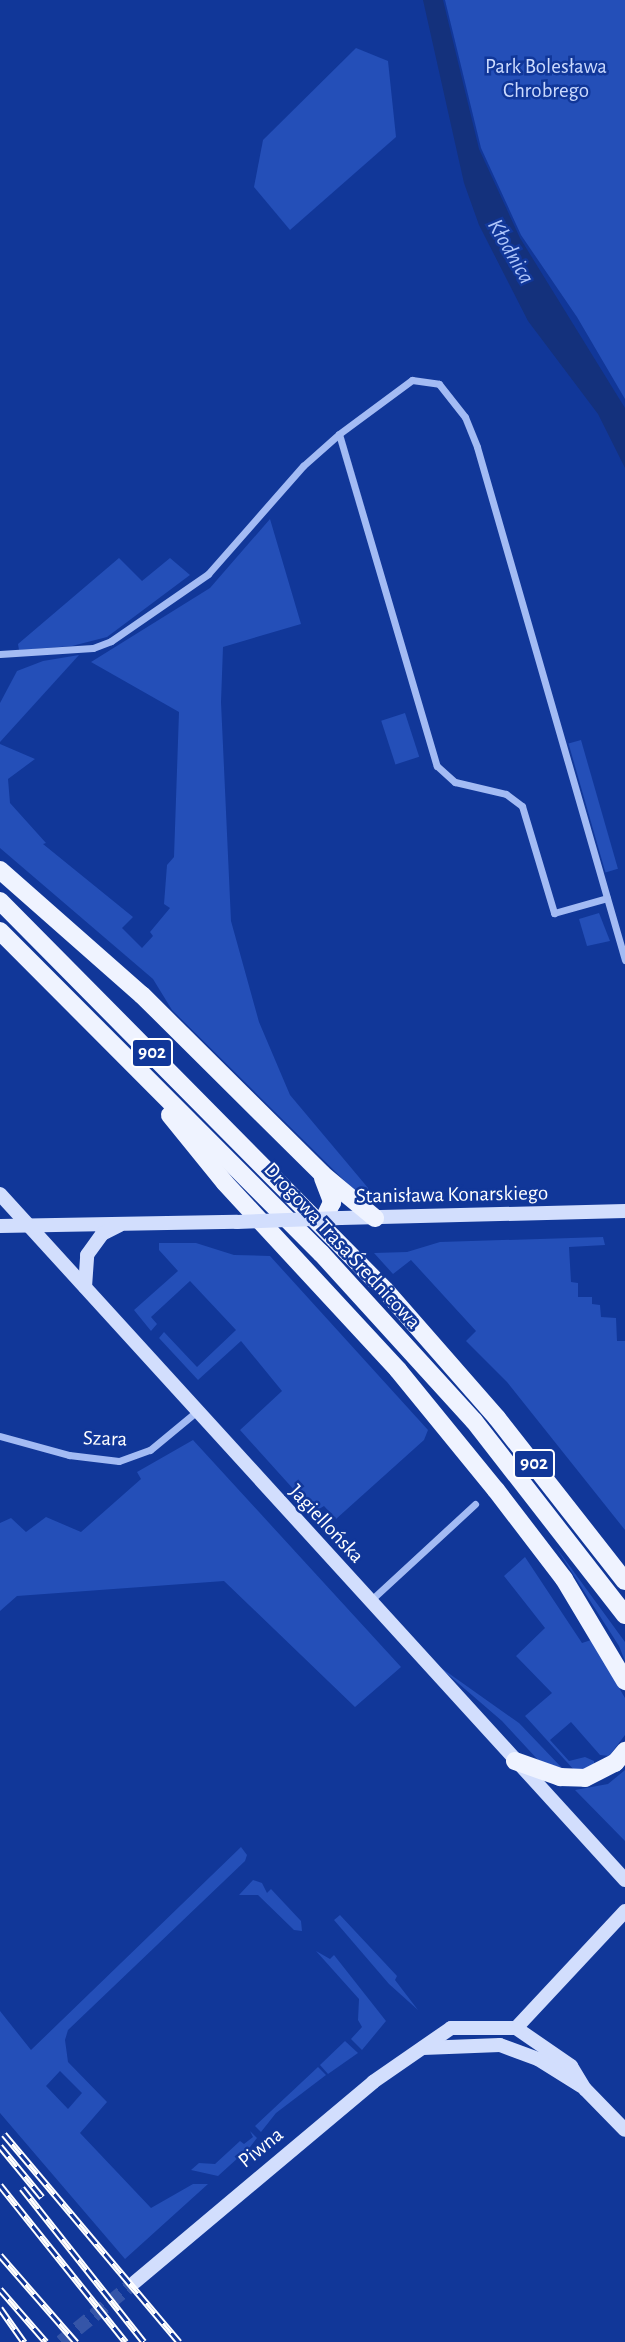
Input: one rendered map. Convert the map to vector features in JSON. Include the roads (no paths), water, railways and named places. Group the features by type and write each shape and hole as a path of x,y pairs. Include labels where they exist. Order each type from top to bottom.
{"main road":[{"path":"0,870 142,995 322,1174 375,1218"},
{"name":"Drogowa Trasa Średnicowa","path":"0,901 386,1290 497,1418 625,1581"},
{"name":"Drogowa Trasa Średnicowa","path":"0,931 321,1253 440,1384 625,1615"},
{"path":"116,1046 225,1183 398,1370 496,1490 565,1579 625,1681"},
{"path":"322,1174 332,1202 333,1219"},
{"path":"515,1761 560,1777 585,1778 615,1763 625,1751"}],"street":[{"path":"0,654 93,648 111,641 208,574 272,502 339,434 412,380 439,384 465,417 625,960"},
{"path":"339,434 431,755 455,782 506,794 522,806 554,913 607,898"},
{"name":"Jagiellońska","path":"0,1194 625,1881"},
{"name":"Stanisława Konarskiego","path":"0,1226 625,1211"},
{"path":"85,1287 84,1266 93,1244 125,1223"},
{"name":"Szara","path":"0,1436 69,1455 131,1460 156,1446 196,1412"},
{"path":"370,1601 475,1504"},
{"path":"623,2128 585,2089 570,2066 516,2028 625,1911"},
{"name":"Piwna","path":"135,2282 416,2049 451,2028 516,2028"},
{"path":"416,2049 500,2045 538,2059 585,2089"}],"water":[{"name":"Kłodnica","path":"423,0 443,0 479,149 520,238 625,408 625,468 598,414 528,321 479,225 464,183"}],"tunnel":[{"path":"61,2342 135,2282"}],"railway":[{"path":"4,2134 179,2342"},
{"path":"0,2146 42,2197"},
{"path":"0,2185 126,2342"},
{"path":"22,2188 144,2342"},
{"path":"0,2255 76,2342"},
{"path":"0,2289 46,2342"},
{"path":"0,2308 24,2342"}],"park label":[{"name":"Park Bolesława Chrobrego","path":"546,79"}]}
